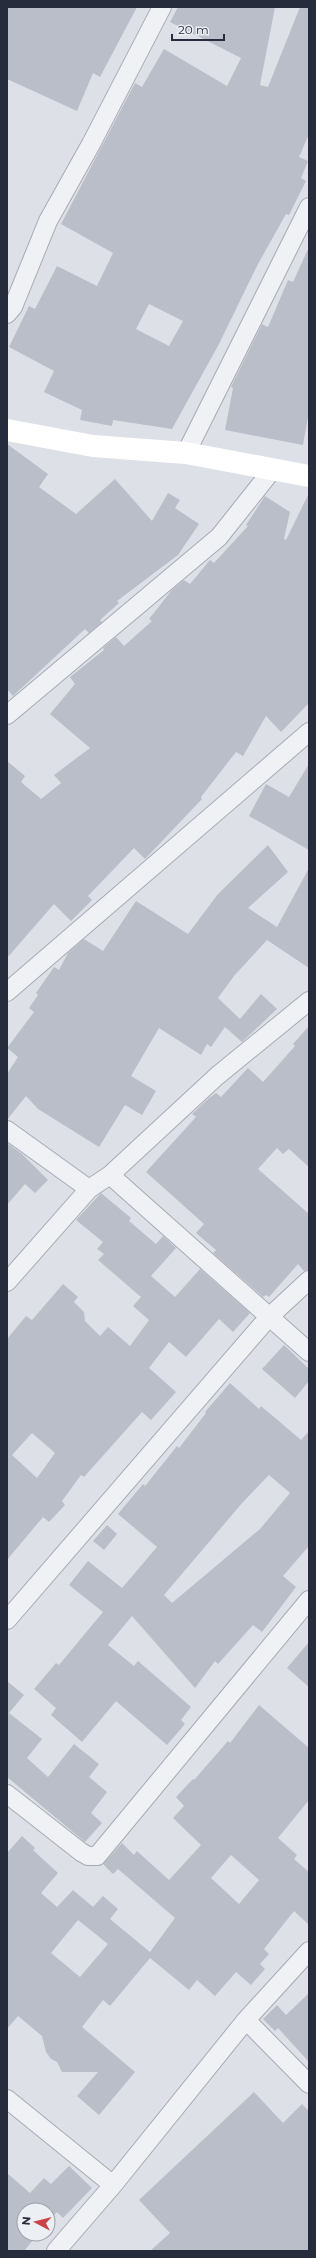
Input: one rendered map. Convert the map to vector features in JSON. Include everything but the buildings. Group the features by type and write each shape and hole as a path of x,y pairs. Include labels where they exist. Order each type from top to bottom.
{"street":[{"path":"7,314 13,307 48,221 162,7"},
{"path":"186,453 309,207"},
{"path":"7,430 18,434 93,446 186,453 309,476"},
{"path":"7,714 219,537 273,469"},
{"path":"7,992 309,732"},
{"path":"7,1282 89,1189 110,1175 217,1076 309,1001"},
{"path":"7,1130 89,1189"},
{"path":"110,1175 268,1318 309,1352"},
{"path":"7,1620 268,1318 309,1280"},
{"path":"7,1794 81,1852 88,1856 97,1856 309,1600"},
{"path":"56,2251 113,2185 246,2020 309,1951"},
{"path":"246,2020 309,2084"},
{"path":"7,2099 113,2185"}]}
